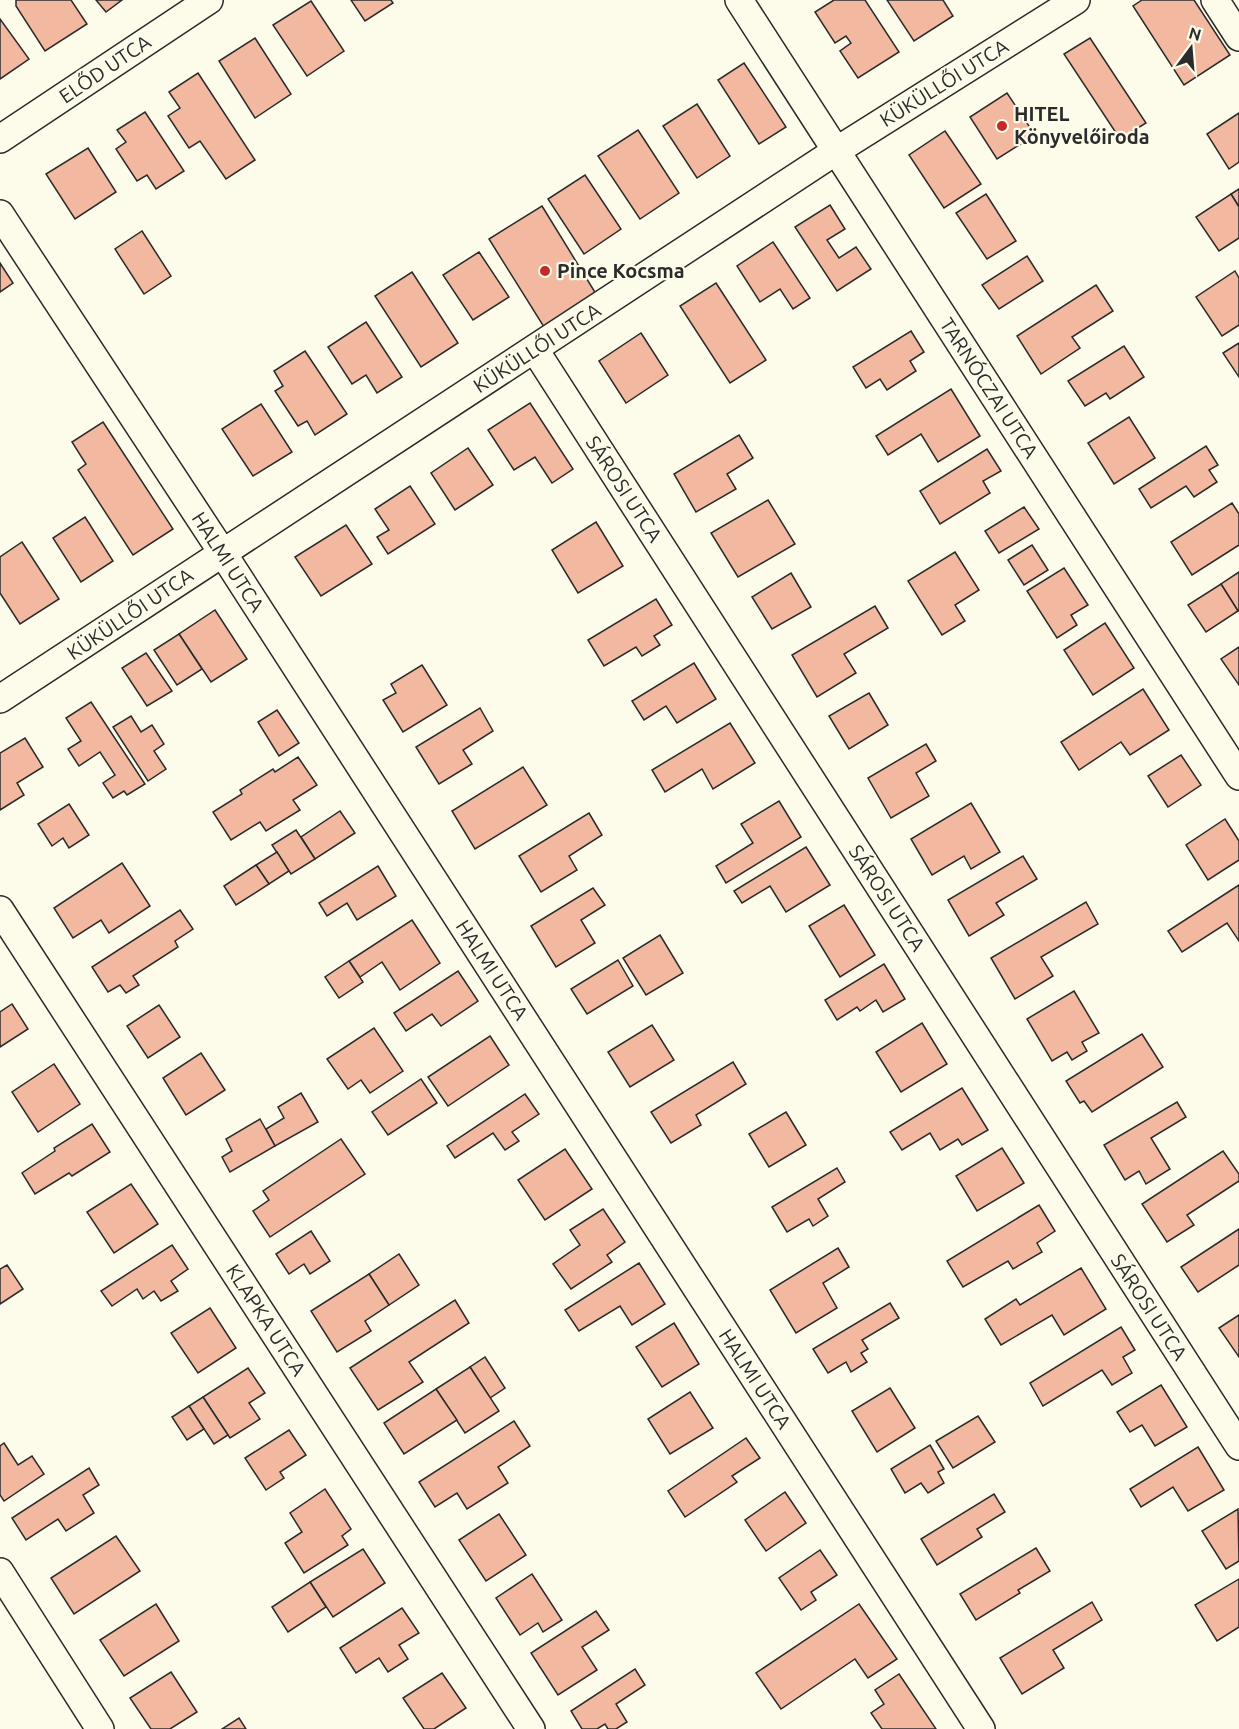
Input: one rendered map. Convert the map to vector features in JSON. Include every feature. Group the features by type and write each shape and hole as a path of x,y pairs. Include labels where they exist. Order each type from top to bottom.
{"street":[{"name":"ELŐD UTCA","path":"0,139 209,0"},
{"name":"TARNÓCZAI UTCA","path":"739,0 1239,776"},
{"name":"KÜKÜLLŐI UTCA","path":"0,699 836,151 1076,0"},
{"path":"1215,0 1239,37"},
{"name":"HALMI UTCA","path":"0,214 222,552 981,1729"},
{"name":"SÁROSI UTCA","path":"535,350 1239,1446"},
{"name":"KLAPKA UTCA","path":"0,910 531,1729"},
{"path":"0,1572 100,1729"}],"building":[{"path":"16,0 71,0 87,24 45,51 16,6"},
{"path":"96,0 122,0 106,12"},
{"path":"351,0 391,0 393,3 365,21"},
{"path":"834,0 865,0 899,52 858,78 840,51 851,43 846,36 835,43 815,12"},
{"path":"887,0 943,0 953,16 914,41"},
{"path":"1142,0 1194,0 1230,55 1184,85 1133,6"},
{"path":"311,1 344,51 307,76 273,25"},
{"path":"0,19 29,59 0,79"},
{"path":"255,38 291,94 255,118 219,61"},
{"path":"1090,38 1146,123 1120,139 1064,54"},
{"path":"744,63 786,127 759,144 718,80"},
{"path":"198,73 255,160 226,179 200,141 189,148 168,116 180,108 169,92"},
{"name":"HITEL Könyvelőiroda","path":"1007,93 1035,135 997,159 970,117"},
{"path":"697,104 730,156 697,178 663,126"},
{"path":"145,112 184,171 156,189 147,175 137,181 116,149 126,142 117,130"},
{"path":"1239,113 1239,162 1229,169 1207,134"},
{"path":"638,130 679,193 640,219 598,156"},
{"path":"945,131 981,184 944,208 909,155"},
{"path":"88,148 116,192 75,219 46,174"},
{"path":"585,175 621,229 584,254 548,199"},
{"path":"1239,189 1239,207 1231,194"},
{"path":"986,194 1016,241 987,259 956,213"},
{"path":"1231,194 1239,207 1239,238 1219,251 1196,217"},
{"path":"830,205 845,229 827,240 839,258 856,247 871,269 837,291 795,227"},
{"name":"Pince Kocsma","path":"542,206 601,302 549,335 489,239"},
{"path":"142,231 171,276 144,294 115,249"},
{"path":"773,242 810,298 793,309 780,289 760,302 737,266"},
{"path":"479,252 509,297 473,320 443,275"},
{"path":"1027,256 1043,281 999,309 982,285"},
{"path":"0,263 13,283 0,292"},
{"path":"1235,271 1239,278 1239,325 1222,336 1196,297"},
{"path":"412,272 458,343 421,367 375,296"},
{"path":"716,283 766,360 730,383 680,306"},
{"path":"1096,285 1113,311 1072,337 1080,348 1041,374 1017,336"},
{"path":"366,322 402,377 377,393 366,375 352,384 328,347"},
{"path":"911,331 924,352 910,361 916,371 887,390 880,379 866,388 853,367"},
{"path":"641,333 668,375 626,403 599,361"},
{"path":"1239,343 1239,377 1223,353"},
{"path":"1124,346 1144,377 1110,399 1106,393 1085,406 1068,381"},
{"path":"305,351 347,414 315,435 307,421 298,426 275,391 283,386 274,371"},
{"path":"951,389 980,436 938,462 921,434 888,455 876,436"},
{"path":"530,403 573,469 552,483 535,457 514,470 488,430"},
{"path":"261,404 292,452 253,476 222,429"},
{"path":"1129,417 1155,458 1114,484 1088,443"},
{"path":"103,422 173,529 133,555 78,470 86,464 72,442"},
{"path":"739,435 753,458 727,474 736,489 696,512 674,474"},
{"path":"1206,446 1218,465 1209,470 1217,482 1194,497 1186,486 1151,508 1139,489"},
{"path":"468,448 493,485 455,510 431,473"},
{"path":"987,449 1001,471 983,481 990,493 940,524 920,491"},
{"path":"410,486 435,524 388,554 377,537 389,530 375,509"},
{"path":"768,500 795,544 738,577 711,533"},
{"path":"1232,503 1239,514 1239,545 1192,575 1171,542"},
{"path":"1024,507 1039,529 999,553 985,531"},
{"path":"85,517 113,561 81,582 53,538"},
{"path":"596,522 623,566 578,593 552,550"},
{"path":"346,525 372,564 321,596 295,557"},
{"path":"22,542 59,599 20,624 0,593 0,557"},
{"path":"1032,545 1048,570 1024,585 1008,560"},
{"path":"955,552 979,590 955,605 965,621 942,635 908,581"},
{"path":"1064,568 1088,605 1071,615 1077,625 1057,638 1027,591"},
{"path":"1239,572 1239,610 1238,611 1221,584"},
{"path":"791,573 811,607 772,629 752,597"},
{"path":"1221,584 1238,611 1206,632 1188,605"},
{"path":"656,599 672,625 654,636 660,645 642,656 636,647 604,666 588,640"},
{"path":"875,606 888,628 844,654 856,673 817,697 792,655"},
{"path":"215,610 247,659 211,682 179,634"},
{"path":"1105,623 1134,668 1093,695 1064,650"},
{"path":"179,634 202,669 177,685 154,650"},
{"path":"1239,647 1239,685 1221,659"},
{"path":"146,653 172,691 147,706 122,668"},
{"path":"694,663 716,699 677,723 666,706 644,720 632,701"},
{"path":"422,665 447,705 403,732 383,700 396,693 391,684"},
{"path":"1143,689 1169,730 1130,755 1121,742 1079,770 1061,742"},
{"path":"869,693 888,725 849,749 829,716"},
{"path":"91,702 145,784 127,795 124,791 113,798 103,783 115,775 100,752 79,766 68,749 81,741 66,718"},
{"path":"480,708 493,731 463,750 472,764 439,784 416,747"},
{"path":"277,710 299,743 279,756 258,722"},
{"path":"131,716 141,732 152,725 164,744 154,751 166,769 148,781 113,727"},
{"path":"730,723 755,763 713,789 702,769 665,792 652,770"},
{"path":"25,738 43,767 17,783 24,795 0,810 0,753"},
{"path":"926,744 936,761 916,773 929,796 891,818 868,778"},
{"path":"1181,755 1201,785 1168,807 1148,776"},
{"path":"298,757 317,785 293,800 300,810 266,831 260,822 231,840 213,812 242,794 240,790 273,769 275,772"},
{"path":"523,767 547,805 475,849 452,811"},
{"path":"779,801 801,837 726,883 716,866 753,843 741,824"},
{"path":"971,803 1000,852 971,869 964,856 932,875 911,839"},
{"path":"69,804 89,835 69,848 63,838 52,846 38,824"},
{"path":"340,811 355,833 315,859 301,837"},
{"path":"589,813 602,835 569,856 577,870 541,892 519,856"},
{"path":"1225,819 1239,841 1239,860 1208,880 1186,845"},
{"path":"296,830 315,859 291,874 272,845"},
{"path":"806,847 830,885 786,912 770,886 742,903 734,891"},
{"path":"277,852 289,871 269,884 256,865"},
{"path":"1023,856 1037,879 996,903 1004,915 969,936 948,900"},
{"path":"122,863 150,906 109,933 101,920 73,938 54,908"},
{"path":"256,865 269,884 236,905 224,886"},
{"path":"378,866 396,896 357,920 347,903 327,916 319,903"},
{"path":"1239,885 1239,941 1227,923 1182,952 1168,931"},
{"path":"593,888 605,905 581,920 595,943 556,967 531,926"},
{"path":"1086,902 1098,924 1041,957 1053,976 1015,999 991,958"},
{"path":"844,905 875,955 840,977 809,926"},
{"path":"180,910 193,929 175,941 178,947 133,976 139,985 126,993 120,985 108,992 92,967"},
{"path":"412,920 440,963 400,990 382,962 360,977 349,961"},
{"path":"660,935 683,973 646,995 623,958"},
{"path":"618,960 633,986 587,1014 571,989"},
{"path":"349,961 363,982 339,998 325,977"},
{"path":"884,964 905,999 883,1012 876,1000 860,1011 857,1007 837,1020 825,1000"},
{"path":"458,971 478,1001 441,1026 432,1014 406,1031 394,1013"},
{"path":"1074,991 1099,1033 1082,1042 1087,1051 1072,1060 1067,1052 1052,1061 1027,1019"},
{"path":"12,1004 28,1029 0,1047 0,1012"},
{"path":"159,1005 180,1037 148,1058 127,1026"},
{"path":"922,1023 947,1064 901,1092 876,1052"},
{"path":"652,1025 674,1060 630,1087 608,1052"},
{"path":"374,1028 403,1071 370,1093 361,1080 348,1089 327,1059"},
{"path":"1142,1034 1163,1067 1092,1112 1084,1101 1080,1103 1066,1081"},
{"path":"490,1036 509,1065 448,1106 428,1077"},
{"path":"201,1053 225,1090 186,1115 163,1078"},
{"path":"733,1062 746,1084 696,1115 701,1125 671,1143 651,1112"},
{"path":"54,1064 80,1104 38,1132 12,1092"},
{"path":"421,1079 437,1103 388,1135 372,1112"},
{"path":"962,1088 988,1130 962,1145 958,1139 940,1150 930,1133 902,1150 890,1132"},
{"path":"301,1093 318,1122 275,1146 266,1129 284,1118 278,1107"},
{"path":"525,1094 539,1114 512,1132 519,1141 505,1150 493,1133 455,1158 447,1146"},
{"path":"1177,1102 1186,1117 1151,1138 1170,1169 1146,1184 1139,1171 1125,1180 1104,1145"},
{"path":"786,1112 806,1145 769,1167 749,1134"},
{"path":"260,1119 275,1146 230,1172 222,1157 232,1151 226,1139"},
{"path":"92,1124 110,1152 72,1176 69,1173 35,1194 22,1173 55,1151 54,1148"},
{"path":"341,1139 365,1174 270,1237 253,1211 269,1200 263,1191"},
{"path":"1002,1148 1024,1183 977,1211 956,1176"},
{"path":"565,1149 592,1189 545,1220 518,1180"},
{"path":"1223,1151 1239,1174 1239,1181 1187,1215 1194,1225 1167,1242 1142,1204"},
{"path":"837,1168 845,1182 818,1199 828,1216 813,1226 809,1219 787,1232 772,1207"},
{"path":"131,1184 158,1224 114,1253 87,1212"},
{"path":"1039,1205 1055,1231 1037,1243 1042,1252 1013,1269 1008,1261 963,1287 947,1261"},
{"path":"603,1209 625,1242 607,1255 612,1262 571,1289 553,1264 580,1245 570,1230"},
{"path":"1239,1229 1239,1265 1198,1292 1181,1267"},
{"path":"311,1231 330,1261 310,1274 304,1264 289,1274 276,1254"},
{"path":"172,1245 188,1269 171,1281 178,1291 161,1301 154,1291 143,1299 137,1289 112,1306 101,1291"},
{"path":"838,1248 849,1267 823,1283 837,1308 796,1333 770,1290"},
{"path":"399,1254 419,1285 389,1305 369,1274"},
{"path":"639,1263 665,1304 632,1325 620,1306 579,1331 565,1310"},
{"path":"7,1265 23,1289 0,1304 0,1269"},
{"path":"1081,1268 1106,1309 1064,1335 1052,1315 1001,1345 985,1319 1016,1299 1020,1305"},
{"path":"369,1274 389,1305 365,1321 371,1331 337,1352 311,1311"},
{"path":"455,1300 469,1323 409,1362 423,1382 378,1410 350,1368"},
{"path":"890,1303 899,1318 862,1340 868,1349 861,1353 867,1362 851,1372 846,1362 828,1373 813,1349"},
{"path":"210,1308 236,1348 198,1373 171,1333"},
{"path":"1239,1315 1239,1357 1219,1328"},
{"path":"674,1323 699,1364 662,1387 636,1347"},
{"path":"1121,1327 1135,1350 1123,1357 1132,1373 1112,1385 1102,1370 1043,1406 1030,1383"},
{"path":"485,1357 505,1388 490,1398 470,1367"},
{"path":"470,1367 499,1411 465,1433 436,1389"},
{"path":"248,1368 265,1393 249,1403 260,1419 230,1438 203,1397"},
{"path":"1161,1385 1187,1427 1155,1446 1142,1425 1130,1432 1117,1412"},
{"path":"890,1388 915,1428 877,1452 852,1411"},
{"path":"436,1389 457,1420 404,1454 384,1423"},
{"path":"690,1392 713,1428 670,1454 648,1419"},
{"path":"203,1397 228,1435 214,1444 189,1406"},
{"path":"189,1406 204,1429 187,1440 172,1417"},
{"path":"978,1416 995,1442 953,1468 936,1441"},
{"path":"514,1421 530,1446 498,1467 508,1483 467,1509 457,1493 435,1507 419,1482"},
{"path":"289,1430 306,1455 280,1472 284,1478 266,1490 245,1458"},
{"path":"746,1438 760,1458 732,1476 737,1482 685,1517 668,1491"},
{"path":"4,1443 18,1465 32,1456 44,1474 4,1501 0,1495 0,1446"},
{"path":"930,1445 944,1469 938,1472 944,1483 928,1493 921,1483 905,1493 891,1469"},
{"path":"1198,1447 1224,1490 1188,1511 1173,1487 1141,1507 1130,1489"},
{"path":"89,1468 99,1485 83,1495 94,1513 66,1531 58,1519 26,1540 12,1518"},
{"path":"325,1489 351,1529 342,1536 348,1545 304,1573 285,1543 302,1532 290,1513"},
{"path":"785,1492 806,1523 766,1551 745,1520"},
{"path":"994,1494 1005,1512 977,1529 982,1537 937,1565 921,1539"},
{"path":"1238,1509 1239,1561 1226,1569 1202,1531"},
{"path":"499,1514 526,1555 486,1581 459,1540"},
{"path":"116,1536 140,1571 74,1614 51,1578"},
{"path":"1036,1548 1050,1571 1018,1590 1020,1593 976,1620 960,1594"},
{"path":"363,1549 385,1583 333,1617 310,1582"},
{"path":"820,1550 837,1575 811,1592 816,1600 801,1610 779,1578"},
{"path":"532,1574 562,1620 543,1632 538,1623 520,1635 496,1598"},
{"path":"1239,1579 1239,1627 1217,1641 1195,1605"},
{"path":"310,1582 326,1607 288,1632 272,1607"},
{"path":"1092,1602 1102,1620 1053,1650 1064,1668 1022,1694 1000,1658"},
{"path":"156,1604 179,1641 124,1676 100,1640"},
{"path":"859,1604 897,1659 868,1678 855,1659 781,1709 756,1673"},
{"path":"402,1608 419,1633 399,1645 408,1659 388,1672 379,1658 356,1673 340,1648"},
{"path":"596,1611 609,1630 582,1647 597,1670 558,1695 531,1653"},
{"path":"635,1669 645,1685 616,1704 627,1722 616,1729 608,1729 605,1724 597,1729 582,1729 571,1711"},
{"path":"171,1672 197,1712 170,1729 151,1729 130,1698"},
{"path":"442,1673 466,1708 434,1729 424,1729 403,1698"},
{"path":"899,1674 936,1729 882,1729 871,1713 884,1704 875,1690"},
{"path":"239,1718 246,1729 222,1729"}],"place":[{"name":"HITEL Könyvelőiroda","path":"1002,126"},
{"name":"Pince Kocsma","path":"545,271"}]}
